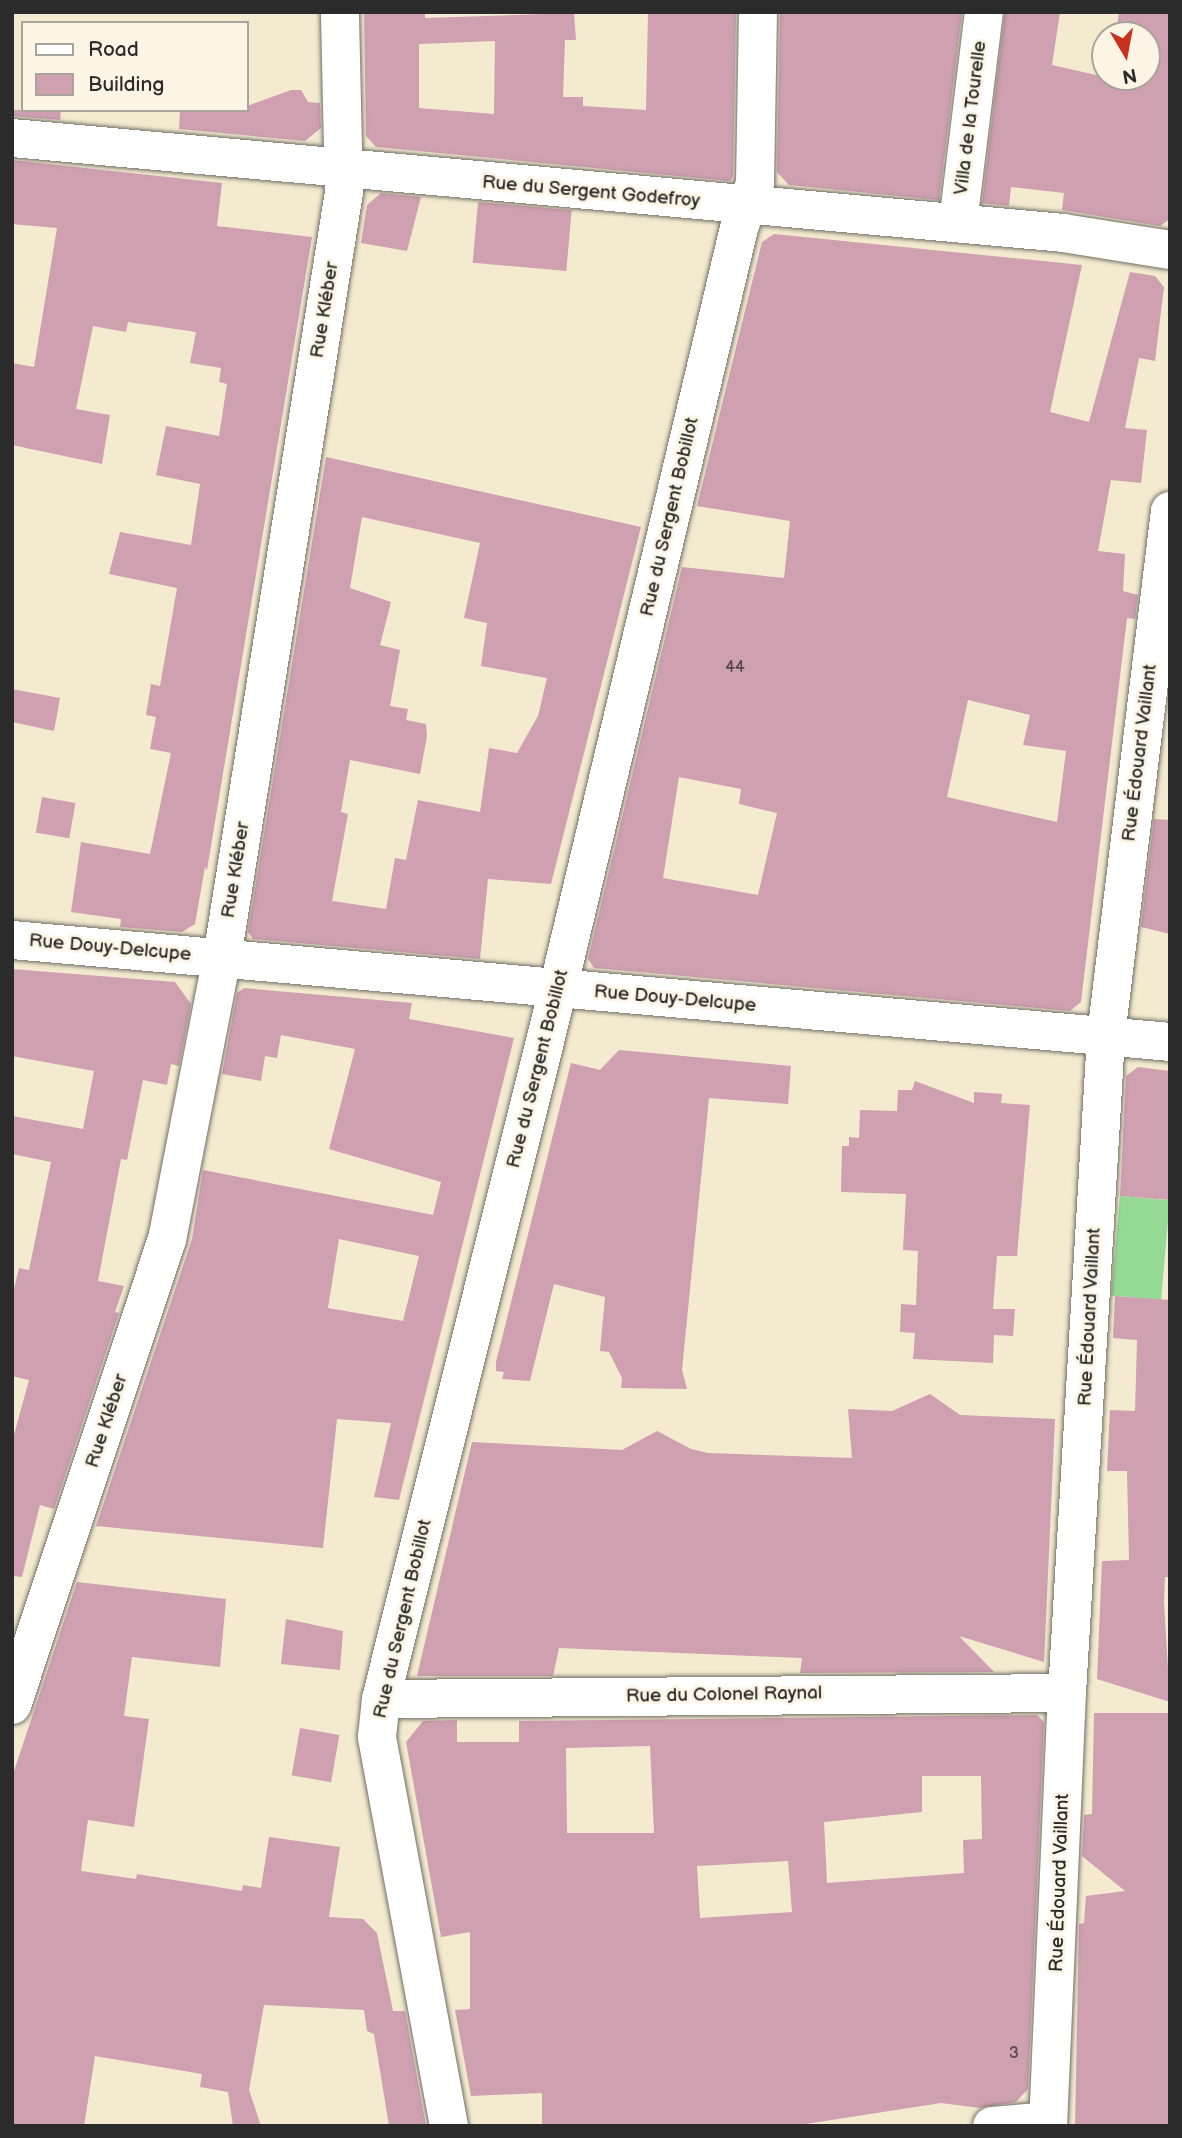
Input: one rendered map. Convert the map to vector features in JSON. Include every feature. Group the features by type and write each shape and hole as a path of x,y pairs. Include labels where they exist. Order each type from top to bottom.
{"street":[{"name":"Rue Kléber","path":"12,1704 167,1240 222,958 344,192 340,12"},
{"name":"Rue du Sergent Bobillot","path":"449,2126 377,1737 381,1699 558,989 739,228 749,207 755,183 758,12"},
{"name":"Villa de la Tourelle","path":"957,223 984,12"},
{"name":"Rue du Sergent Godefroy","path":"12,138 749,207 1063,233 1170,250"},
{"name":"Rue Édouard Vaillant","path":"1048,2123 1067,1693 1105,1036 1170,511"},
{"name":"Rue Douy-Delcupe","path":"12,940 1170,1042"},
{"name":"Rue du Colonel Raynal","path":"381,1699 1067,1693"},
{"path":"992,2126 1048,2123"}],"green space":[{"path":"1120,1196 1170,1200 1161,1300 1111,1296"}],"building":[{"path":"364,12 425,12 425,18 574,13 576,40 565,40 563,97 583,97 583,106 646,110 648,12 736,12 733,177 730,181 376,147 366,136","holes":["495,41 494,114 419,108 419,44"]},
{"path":"780,12 962,12 939,200 789,185 777,172"},
{"path":"1005,12 1060,12 1052,65 1091,74 1091,91 1161,91 1161,21 1118,21 1119,12 1170,12 1170,219 1160,226 1062,210 1064,193 1011,187 1009,206 982,203"},
{"path":"291,90 301,90 308,102 320,103 321,128 305,141 179,129 180,112 248,112 248,106"},
{"path":"12,110 61,112 60,120 12,116"},
{"path":"12,160 222,183 217,226 312,237 207,870 205,867 195,924 182,932 120,927 121,919 71,912 81,842 150,854 171,753 150,749 156,717 146,715 151,684 160,686 177,588 109,574 120,532 191,545 200,484 156,475 166,426 219,436 227,384 219,382 221,368 190,363 196,332 128,322 126,332 93,326 76,409 110,415 102,464 12,445 12,363 34,367 57,228 12,224"},
{"path":"381,193 421,197 407,251 361,243 367,205"},
{"path":"478,202 572,210 566,271 473,263"},
{"path":"774,234 1082,265 1050,412 1089,422 1130,272 1155,276 1164,287 1155,361 1139,358 1125,428 1147,430 1141,483 1111,480 1098,551 1125,554 1123,591 1138,595 1135,619 1127,618 1081,1002 1070,1011 594,968 588,959 682,567 784,578 790,521 697,506 762,242","holes":["968,700 1030,715 1023,745 1066,751 1057,822 947,797","679,777 741,789 739,804 777,813 758,895 663,878"]},
{"path":"326,457 641,527 551,884 488,879 480,959 253,939 248,932","holes":["362,517 480,543 464,618 487,623 481,666 547,678 538,716 517,753 489,748 480,812 418,800 406,860 395,858 386,909 332,901 348,814 341,812 350,760 420,774 427,736 426,724 406,720 408,709 390,706 400,650 380,645 391,602 350,588"]},
{"path":"12,689 60,698 54,731 12,722"},
{"path":"42,797 75,803 69,838 36,832"},
{"path":"1154,819 1170,820 1170,934 1141,927"},
{"path":"12,969 175,982 191,1004 179,1066 171,1064 167,1085 143,1080 127,1160 121,1159 98,1281 124,1286 115,1312 119,1313 54,1509 40,1505 22,1577 12,1576 12,1442 29,1380 12,1376 12,1297 19,1268 29,1270 51,1162 12,1154 12,1116 83,1129 94,1071 12,1056"},
{"path":"244,988 412,1003 409,1019 514,1038 399,1500 374,1497 391,1423 337,1419 323,1548 96,1526 192,1239 203,1170 433,1215 441,1182 329,1149 355,1049 281,1035 277,1058 265,1056 261,1081 222,1074 237,993","holes":["339,1239 419,1256 403,1321 328,1308"]},
{"path":"619,1050 791,1066 788,1104 709,1098 682,1370 687,1389 621,1388 622,1378 609,1352 600,1351 605,1297 554,1284 530,1381 502,1379 504,1372 496,1371 496,1362 571,1063 600,1070"},
{"path":"1138,1067 1170,1071 1170,1200 1120,1196 1126,1076"},
{"path":"915,1081 974,1103 974,1092 1002,1094 1001,1103 1030,1105 1017,1256 997,1256 993,1309 1015,1309 1013,1336 994,1335 993,1363 913,1359 915,1333 900,1332 901,1304 916,1305 918,1251 903,1250 906,1194 841,1192 842,1146 849,1146 849,1137 859,1138 860,1110 897,1111 898,1090 912,1090"},
{"path":"1115,1296 1170,1300 1170,1577 1165,1577 1164,1602 1170,1702 1097,1679 1102,1561 1129,1560 1127,1471 1107,1471 1110,1410 1135,1411 1137,1340 1113,1338"},
{"path":"930,1394 960,1415 1055,1419 1044,1662 959,1636 994,1672 800,1673 802,1658 559,1648 553,1676 417,1676 472,1442 622,1450 657,1431 691,1449 708,1453 852,1458 848,1409 892,1411"},
{"path":"77,1582 226,1599 220,1667 132,1657 124,1716 149,1719 134,1827 88,1820 81,1871 136,1879 137,1874 242,1891 243,1885 261,1888 269,1837 340,1847 329,1917 363,1919 377,1933 393,2011 405,2011 426,2126 389,2126 374,2034 367,2031 364,2010 264,2005 249,2090 261,2126 233,2126 228,2092 200,2087 202,2074 95,2056 84,2126 12,2126 12,1777"},
{"path":"286,1619 343,1631 340,1670 281,1664"},
{"path":"1094,1713 1170,1713 1170,2126 1075,2126 1079,1924 1084,1923 1086,1896 1125,1891 1082,1856 1084,1815 1092,1814"},
{"path":"1037,1715 1044,1722 1028,2089 1016,2102 980,2108 941,2103 793,2126 542,2126 542,2093 471,2096 455,2010 470,2009 470,1932 441,1937 406,1742 423,1721 457,1720 457,1742 519,1742 519,1721","holes":["650,1746 654,1833 567,1833 566,1748","922,1776 981,1776 982,1839 963,1840 964,1873 827,1883 824,1822 922,1812","788,1861 792,1912 700,1918 697,1866"]},
{"path":"300,1728 339,1735 331,1782 292,1775"}]}
